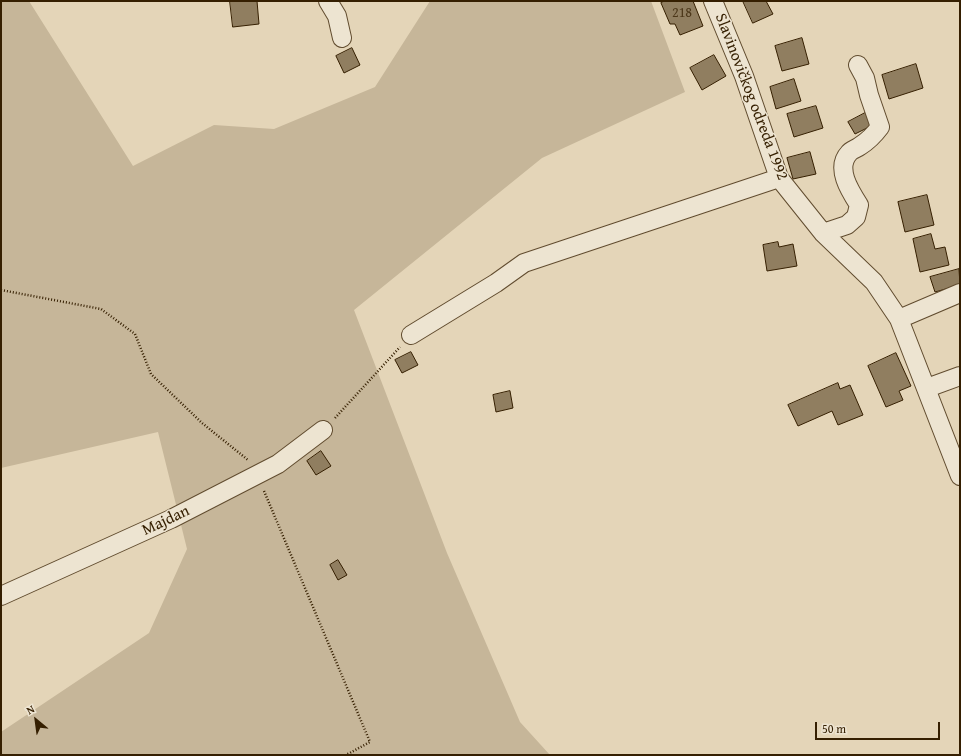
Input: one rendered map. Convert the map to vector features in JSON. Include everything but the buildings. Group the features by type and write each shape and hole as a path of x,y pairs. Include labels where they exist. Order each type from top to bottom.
{"street":[{"path":"328,1 337,16 342,38"},
{"name":"Slavinovičkog odreda 1992","path":"714,1 744,76 779,178 823,233 874,282 899,319 960,476"},
{"path":"823,233 847,225 856,217 859,205 844,177 843,165 849,152 874,136 880,127 865,78 858,65"},
{"path":"411,334 496,283 524,263 779,178"},
{"path":"899,319 960,293"},
{"path":"927,388 960,376"},
{"name":"Majdan","path":"1,596 171,519 257,475 278,464 323,430"}],"path":[{"path":"1,290 101,309 135,334 151,374 202,423 246,458 257,475 370,742 346,755"},
{"path":"323,430 354,398 411,334"}],"shaded area":[{"path":"1,1 29,1 133,166 214,125 274,129 375,87 430,1 651,1 685,92 542,158 354,310 447,553 520,722 550,755 1,755 1,732 149,633 187,549 158,432 1,468"}]}
